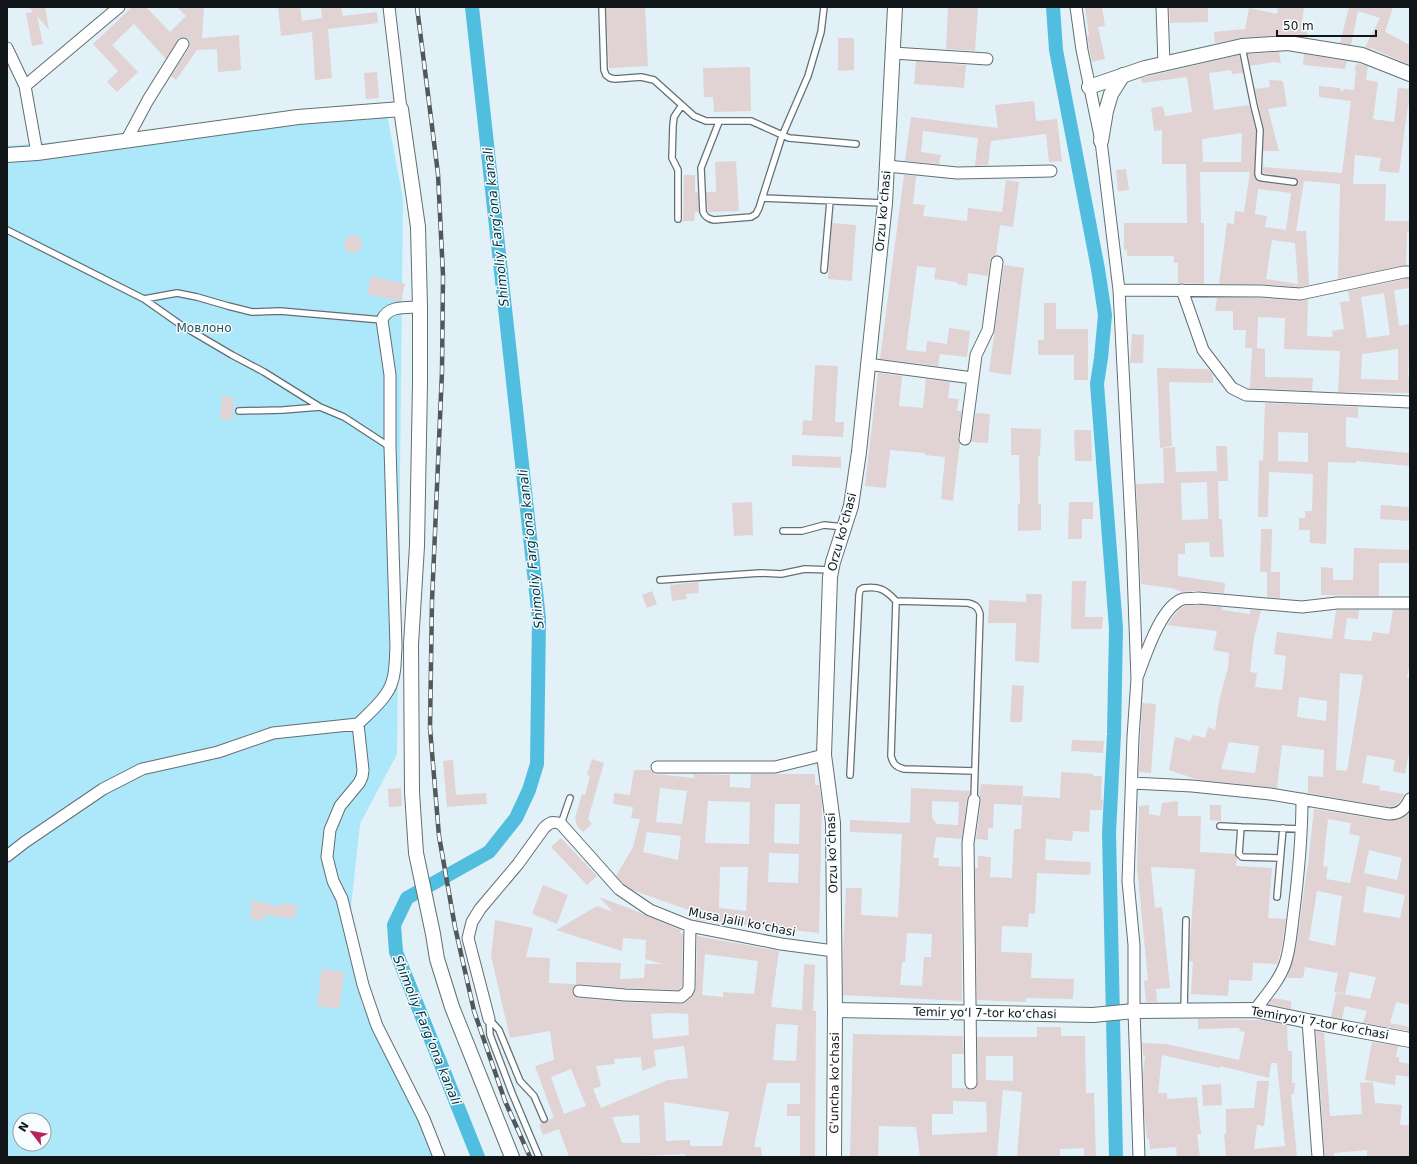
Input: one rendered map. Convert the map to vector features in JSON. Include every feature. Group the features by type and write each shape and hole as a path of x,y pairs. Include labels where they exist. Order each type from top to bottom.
{"street":[{"path":"25,86 119,7"},
{"path":"389,7 401,109 418,227 420,383 417,546 411,644 412,792 416,853 437,959 452,1007 512,1157"},
{"name":"Orzu koʻchasi","path":"835,1010 833,822 824,755 830,577 851,506 855,482 884,203 895,7"},
{"path":"1076,7 1082,50 1101,141 1119,290 1132,543 1137,679 1133,737 1128,881 1134,944 1134,1011 1139,1157"},
{"path":"1162,7 1164,64"},
{"path":"1089,87 1145,68 1242,46 1288,43 1362,55 1410,74"},
{"path":"126,141 148,100 183,44"},
{"path":"7,48 25,86 37,153"},
{"path":"893,53 987,59"},
{"path":"1101,141 1106,111 1111,94 1124,75"},
{"path":"7,155 37,153 298,117 401,109"},
{"path":"887,166 956,173 1051,171"},
{"path":"964,439 976,355 988,330 998,262"},
{"path":"1119,290 1260,291 1300,294 1410,272"},
{"path":"1182,290 1203,350 1232,388 1246,395 1410,402"},
{"path":"7,856 103,789 142,769 218,752 273,733 358,724 387,693 395,673 396,647 390,447 390,375 382,320 387,312 392,309 420,307"},
{"path":"867,364 973,378"},
{"path":"1137,679 1152,638 1161,620 1170,607 1182,600 1198,598 1302,607 1337,603 1410,603"},
{"path":"358,724 363,770 362,777 340,806 330,830 328,857 333,881 342,899 363,985 377,1026 424,1118 439,1157"},
{"path":"657,767 775,767 824,755"},
{"path":"1132,783 1192,786 1270,794 1389,814 1397,814 1403,810 1410,799"},
{"path":"1255,1010 1277,980 1285,963 1299,872 1302,829 1302,799"},
{"path":"971,1083 968,844 974,800"},
{"path":"489,1019 468,938 472,922 480,909 518,864 544,828 548,824 554,822 561,824"},
{"name":"Musa Jalil koʻchasi","path":"561,824 619,889 650,910 690,926 781,944 834,951"},
{"path":"579,991 625,995 680,996 684,994 689,988 690,926"},
{"name":"Temir yoʻl 7-tor koʻchasi","path":"835,1010 1093,1016 1134,1011"},
{"name":"G'uncha ko'chasi","path":"834,1157 835,1010"},
{"name":"Temiryoʻl 7-tor koʻchasi","path":"1134,1011 1255,1010 1410,1040"},
{"path":"1308,1021 1318,1157"}],"lane":[{"path":"602,7 604,70 606,75 610,78 641,77 654,80 682,105 706,122 751,121 782,136 797,139 856,144"},
{"path":"719,122 701,168 703,212 709,219 714,220 752,217 756,214 782,136 808,76 821,32 824,7"},
{"path":"1242,46 1260,130 1258,174 1263,178 1294,182"},
{"path":"678,219 678,170 672,158 672,125 674,117 682,105"},
{"path":"762,198 884,203"},
{"path":"824,270 830,200"},
{"path":"7,230 144,299 181,325 264,372 320,407 344,417 390,447"},
{"path":"144,299 177,293 252,312 280,312 382,320"},
{"path":"239,411 320,407"},
{"path":"783,531 802,531 824,525 844,527"},
{"path":"660,580 760,573 781,574 805,569 831,570"},
{"path":"850,775 859,595 863,588 878,588 888,593 896,601 974,604 978,608 980,614 974,800"},
{"path":"896,601 891,756 893,763 897,767 904,769 975,771"},
{"path":"561,824 570,798"},
{"path":"1220,826 1302,829"},
{"path":"1241,827 1239,854 1242,857 1280,858"},
{"path":"1277,897 1283,828"},
{"path":"1184,1011 1186,920"},
{"path":"489,1019 499,1030 520,1081 534,1096 544,1119"},
{"path":"489,1019 490,1035 512,1093 539,1157"}],"green space":[{"name":"Мовлоно","path":"387,114 403,199 397,754 360,824 349,926 362,1004 437,1157 7,1157 7,146"}],"building":[{"path":"29,7 45,7 49,30 37,16 43,44 32,46 26,13 33,12"},
{"path":"132,7 146,7 170,32 186,16 177,7 204,7 202,38 239,35 241,70 218,72 217,49 197,50 176,80 171,76 189,48 189,40 184,37 179,38 166,59 134,24 112,45 138,72 117,92 107,82 118,71 93,44"},
{"path":"278,7 300,7 302,21 322,18 321,7 341,7 343,16 377,12 378,23 328,29 332,78 315,80 312,32 281,36"},
{"path":"606,7 645,7 648,66 609,68"},
{"path":"948,7 978,7 975,51 946,49"},
{"path":"1085,7 1102,7 1105,26 1098,27 1105,59 1092,62 1087,36 1089,35"},
{"path":"1169,7 1208,7 1208,22 1170,23"},
{"path":"1278,7 1304,7 1301,29 1308,30 1307,37 1287,35 1241,38 1215,43 1214,32 1245,29 1249,8 1277,14"},
{"path":"1349,7 1393,7 1385,32 1410,45 1410,65 1371,48 1365,47 1380,18 1358,11 1351,45 1340,43"},
{"path":"838,38 854,38 854,70 838,71"},
{"path":"1279,52 1281,63 1273,62 1250,66 1248,54"},
{"path":"1304,54 1347,61 1345,69 1303,65"},
{"path":"1239,55 1243,73 1232,74 1231,70 1209,73 1214,110 1249,105 1256,130 1254,175 1256,180 1293,186 1297,185 1297,179 1262,173 1263,167 1342,173 1351,101 1319,97 1319,86 1341,88 1340,90 1343,91 1344,89 1354,90 1356,70 1354,70 1357,63 1368,66 1366,80 1378,82 1373,119 1394,122 1398,88 1410,89 1410,105 1408,105 1399,173 1379,171 1381,158 1355,155 1353,184 1386,184 1385,221 1410,221 1410,232 1407,232 1406,265 1338,279 1340,184 1304,181 1296,231 1306,231 1309,285 1300,287 1261,284 1219,284 1227,223 1234,224 1235,211 1244,212 1250,172 1200,172 1201,223 1204,223 1204,284 1178,283 1178,263 1174,263 1174,256 1127,256 1127,250 1124,250 1124,223 1187,223 1186,164 1162,164 1162,130 1154,131 1151,108 1163,106 1165,116 1192,112 1187,77 1142,83 1141,78","holes":["1242,133 1241,162 1203,162 1202,139","1258,189 1291,193 1286,230 1265,227 1267,216 1255,214","1272,240 1295,243 1298,284 1266,279"]},
{"path":"916,61 966,65 964,88 914,84"},
{"path":"750,67 751,111 714,112 713,97 704,97 703,68"},
{"path":"377,72 379,98 366,99 364,73"},
{"path":"1269,80 1283,81 1287,106 1268,109 1279,151 1263,151 1264,129 1255,89 1270,87"},
{"path":"1034,101 1036,121 1057,119 1062,161 1049,162 1046,134 991,141 988,165 975,166 978,138 923,131 921,152 941,155 939,164 905,161 911,117 998,128 995,105"},
{"path":"736,161 739,211 708,212 706,192 716,192 715,162"},
{"path":"1126,169 1129,190 1118,191 1116,170"},
{"path":"684,175 695,175 695,193 698,192 699,212 695,212 694,221 683,221"},
{"path":"904,175 916,176 913,204 925,205 923,216 967,221 968,208 1002,212 1006,180 1019,182 1013,227 1000,225 996,255 992,257 990,261 988,276 968,273 967,286 957,284 957,282 934,279 936,268 917,266 906,350 926,352 927,341 947,344 949,328 970,331 967,357 940,354 938,366 880,359"},
{"path":"832,223 856,225 852,281 828,279"},
{"path":"353,235 359,238 362,244 359,250 353,253 347,250 344,244 347,238"},
{"path":"1004,265 1024,268 1011,375 989,372"},
{"path":"371,276 405,284 401,301 367,294"},
{"path":"1410,279 1410,288 1394,290 1399,326 1410,324 1408,377 1410,377 1410,393 1338,392 1340,351 1284,349 1285,318 1258,317 1257,348 1265,349 1265,377 1313,378 1312,391 1250,388 1252,348 1245,348 1246,330 1233,330 1233,311 1215,311 1217,298 1261,298 1299,301 1308,299 1307,336 1333,337 1332,331 1344,329 1340,302 1350,301 1348,291","holes":["1384,293 1390,335 1367,338 1361,297","1398,349 1398,380 1361,379 1362,354"]},
{"path":"1044,303 1056,303 1056,329 1088,329 1088,380 1074,380 1074,355 1038,355 1038,340 1044,340"},
{"path":"1132,334 1144,335 1143,363 1130,363"},
{"path":"815,365 838,366 835,422 844,422 843,437 802,435 803,420 812,421"},
{"path":"1157,368 1208,369 1213,375 1213,383 1169,382 1172,446 1160,448"},
{"path":"878,373 902,376 899,406 923,408 926,379 950,382 948,398 959,399 957,411 962,411 958,438 960,443 953,501 941,499 945,457 925,455 925,453 890,450 886,488 865,486"},
{"path":"222,396 234,397 232,420 220,419"},
{"path":"1265,403 1358,407 1358,418 1346,417 1346,447 1410,453 1410,466 1356,461 1356,463 1328,462 1326,544 1310,543 1310,530 1299,530 1299,518 1305,518 1305,511 1312,511 1313,474 1269,472 1268,517 1258,517 1259,460 1263,461","holes":["1278,432 1308,433 1308,462 1278,461"]},
{"path":"976,413 990,414 988,443 971,442"},
{"path":"1011,428 1041,429 1040,456 1038,455 1038,504 1041,504 1041,530 1018,531 1018,504 1020,504 1019,455 1011,455"},
{"path":"1074,430 1091,430 1092,461 1075,461"},
{"path":"1216,446 1227,446 1228,481 1218,481 1219,519 1222,519 1224,557 1210,557 1209,542 1185,543 1185,554 1178,554 1178,576 1225,583 1224,593 1198,591 1183,592 1171,588 1141,584 1136,484 1164,483 1163,448 1175,447 1176,472 1217,471","holes":["1207,482 1208,519 1182,520 1181,483"]},
{"path":"792,455 841,457 841,468 792,466"},
{"path":"752,502 753,535 734,536 732,503"},
{"path":"1069,502 1093,502 1093,519 1082,519 1082,539 1068,539"},
{"path":"1381,505 1410,507 1410,521 1380,519"},
{"path":"1261,529 1272,529 1271,572 1280,572 1280,598 1267,597 1267,572 1260,572"},
{"path":"1354,548 1410,550 1410,563 1379,563 1379,596 1321,595 1321,567 1333,568 1333,580 1353,580"},
{"path":"1072,581 1086,581 1085,617 1103,617 1102,629 1071,629"},
{"path":"698,582 699,593 686,594 687,599 672,601 670,585"},
{"path":"652,591 657,604 647,608 642,595"},
{"path":"1026,594 1042,594 1039,663 1015,661 1016,623 988,623 989,600 1026,602"},
{"path":"1198,605 1222,607 1222,610 1250,614 1250,610 1261,610 1254,638 1250,672 1257,673 1255,687 1282,690 1286,656 1274,654 1277,632 1332,639 1336,610 1359,610 1358,619 1347,618 1344,639 1371,641 1373,632 1389,634 1393,610 1410,610 1410,661 1407,678 1410,678 1410,747 1405,774 1393,771 1395,760 1367,755 1362,783 1380,786 1379,790 1405,794 1399,803 1389,807 1308,793 1308,776 1323,777 1324,750 1282,745 1277,788 1199,780 1169,770 1175,737 1190,741 1193,735 1205,738 1208,727 1215,730 1219,702 1228,667 1229,653 1213,650 1217,631 1167,625 1179,609 1185,606","holes":["1340,673 1363,675 1347,771 1336,770","1299,697 1327,701 1326,721 1297,717","1229,742 1259,746 1255,773 1221,769"]},
{"path":"1012,685 1024,686 1022,722 1010,722"},
{"path":"1142,703 1156,704 1151,773 1139,772"},
{"path":"1072,740 1104,741 1103,753 1071,751"},
{"path":"592,759 604,763 588,819 592,824 583,832 577,826 575,818 582,794 585,795 590,776 587,775"},
{"path":"453,760 456,795 486,793 487,804 447,807 443,761"},
{"path":"634,770 651,770 655,774 694,778 694,774 730,775 730,787 750,788 751,774 815,774 815,785 819,785 822,804 819,933 696,920 697,913 632,890 616,876 633,847 640,819 631,818 633,807 613,804 614,793 630,795","holes":["660,788 687,791 682,824 656,822","708,801 750,802 749,844 705,843","775,804 800,804 799,844 774,843","647,832 681,836 678,860 643,852","769,853 799,854 798,883 768,882","720,867 748,867 746,911 719,908"]},
{"path":"1061,772 1102,776 1102,810 1090,810 1089,832 1073,831 1072,841 1046,839 1045,860 1091,862 1090,875 1037,873 1035,914 1029,913 1028,927 1002,926 1001,952 1032,953 1031,978 1074,979 1073,999 1026,998 1026,1002 977,1000 975,868 978,868 978,856 991,857 990,877 1012,878 1014,829 1021,829 1023,796 1060,798"},
{"path":"981,784 1023,786 1022,805 994,804 993,828 988,828 988,840 976,839 981,801 979,791"},
{"path":"401,788 402,806 389,807 388,789"},
{"path":"911,788 970,791 970,795 967,799 962,839 936,837 933,858 939,858 938,866 961,867 962,1001 843,995 846,888 862,888 861,915 898,917 902,834 850,832 850,820 910,823","holes":["932,801 959,802 958,825 937,824 932,818","907,933 932,934 931,957 924,957 922,986 900,985 902,962 905,962"]},
{"path":"1178,801 1178,816 1201,816 1200,852 1235,854 1237,858 1236,866 1272,868 1268,918 1286,919 1282,946 1277,964 1253,963 1252,981 1229,980 1228,996 1191,994 1193,962 1189,961 1189,957 1195,869 1151,867 1155,908 1162,907 1170,988 1156,989 1157,1002 1146,1002 1144,981 1148,980 1137,867 1139,806 1149,805 1149,814 1160,816 1162,803"},
{"path":"1210,805 1221,805 1221,821 1210,820"},
{"path":"1314,809 1389,821 1402,818 1410,812 1410,1005 1396,1002 1390,1023 1410,1027 1410,1031 1363,1023 1367,1011 1345,1006 1342,1019 1331,1017 1336,993 1370,999 1376,977 1350,972 1345,994 1334,992 1338,973 1305,967 1303,978 1287,978 1296,948","holes":["1328,819 1351,823 1349,834 1360,836 1350,883 1326,879 1328,867 1323,866","1369,850 1402,858 1397,880 1364,873","1367,886 1405,895 1400,918 1363,912","1317,891 1342,896 1335,946 1309,940"]},
{"path":"561,838 597,876 587,885 551,847"},
{"path":"543,885 568,895 557,924 532,914"},
{"path":"599,897 681,930 680,933 683,934 682,986 679,990 625,988 579,984 574,987 572,991 578,998 625,1002 685,1003 693,995 696,988 697,936 779,951 771,1007 802,1010 804,964 815,965 813,1011 816,1011 815,1157 800,1157 800,1116 787,1116 787,1104 800,1104 800,1083 767,1083 754,1147 761,1147 762,1157 685,1157 685,1154 616,1157 569,1157 559,1129 543,1135 539,1124 545,1123 554,1118 535,1066 554,1060 550,1031 510,1038 491,956 495,920 533,928 526,957 550,958 549,983 576,984 576,962 621,963 620,979 644,978 645,964 662,964 645,959 646,940 623,938 622,951 556,930 597,906 613,912","holes":["705,954 758,961 754,994 723,992 723,997 702,995","651,1014 688,1014 689,1035 653,1039","776,1024 798,1025 796,1061 773,1060","684,1046 688,1078 668,1080 601,1108 593,1089 601,1086 596,1066 615,1064 614,1059 641,1057 642,1071 656,1066 654,1050","571,1069 586,1106 564,1114 551,1077","664,1102 729,1112 722,1146 690,1146 690,1140 666,1141","639,1115 640,1143 622,1143 612,1117"]},
{"path":"253,900 280,907 281,903 297,905 295,919 265,915 264,921 249,918"},
{"path":"322,969 344,972 339,1009 317,1006"},
{"path":"1273,998 1291,1001 1291,1009 1268,1004"},
{"path":"1198,1019 1260,1020 1287,1025 1288,1051 1292,1051 1292,1083 1295,1083 1294,1094 1291,1094 1297,1157 1226,1157 1224,1134 1226,1134 1226,1109 1254,1108 1257,1081 1269,1081 1264,1126 1257,1125 1254,1149 1285,1146 1277,1063 1271,1063 1269,1078 1220,1066 1220,1068 1162,1055 1158,1093 1167,1093 1167,1099 1197,1097 1201,1134 1197,1134 1200,1157 1177,1157 1176,1147 1150,1149 1149,1139 1147,1139 1144,1112 1143,1073 1145,1056 1143,1055 1142,1043 1166,1044 1239,1060 1245,1032 1239,1031 1240,1028 1198,1029"},
{"path":"1037,1027 1061,1027 1061,1036 1085,1036 1086,1093 1094,1093 1096,1157 1084,1157 1084,1148 1060,1149 1060,1156 1017,1157 1022,1092 1003,1090 997,1157 920,1157 916,1127 879,1126 878,1157 850,1157 853,1034 963,1036 964,1054 952,1054 952,1088 967,1088 971,1090 975,1088 978,1083 977,1037 1037,1037","holes":["986,1056 1013,1056 1013,1081 986,1080","953,1101 986,1102 987,1132 932,1135 932,1114 953,1114"]},
{"path":"1316,1031 1324,1033 1330,1116 1362,1114 1360,1083 1373,1082 1375,1103 1402,1105 1400,1125 1410,1125 1410,1157 1367,1157 1367,1150 1334,1153 1334,1157 1325,1157"},
{"path":"1372,1042 1398,1046 1396,1057 1399,1057 1399,1062 1410,1064 1410,1077 1396,1075 1395,1085 1365,1080"},
{"path":"1221,1084 1222,1105 1203,1106 1202,1085"}],"waterway":[{"name":"Shimoliy Fargʻona kanali","path":"472,7 539,619 537,764 529,790 516,818 489,852 407,898 394,925 396,952 478,1157"},
{"path":"1053,7 1056,50 1098,269 1105,315 1097,384 1116,628 1114,734 1109,833 1116,1157"}],"railway":[{"path":"417,7 438,174 443,275 442,372 432,601 430,728 439,836 455,927 474,1011 505,1101 530,1157"}]}
